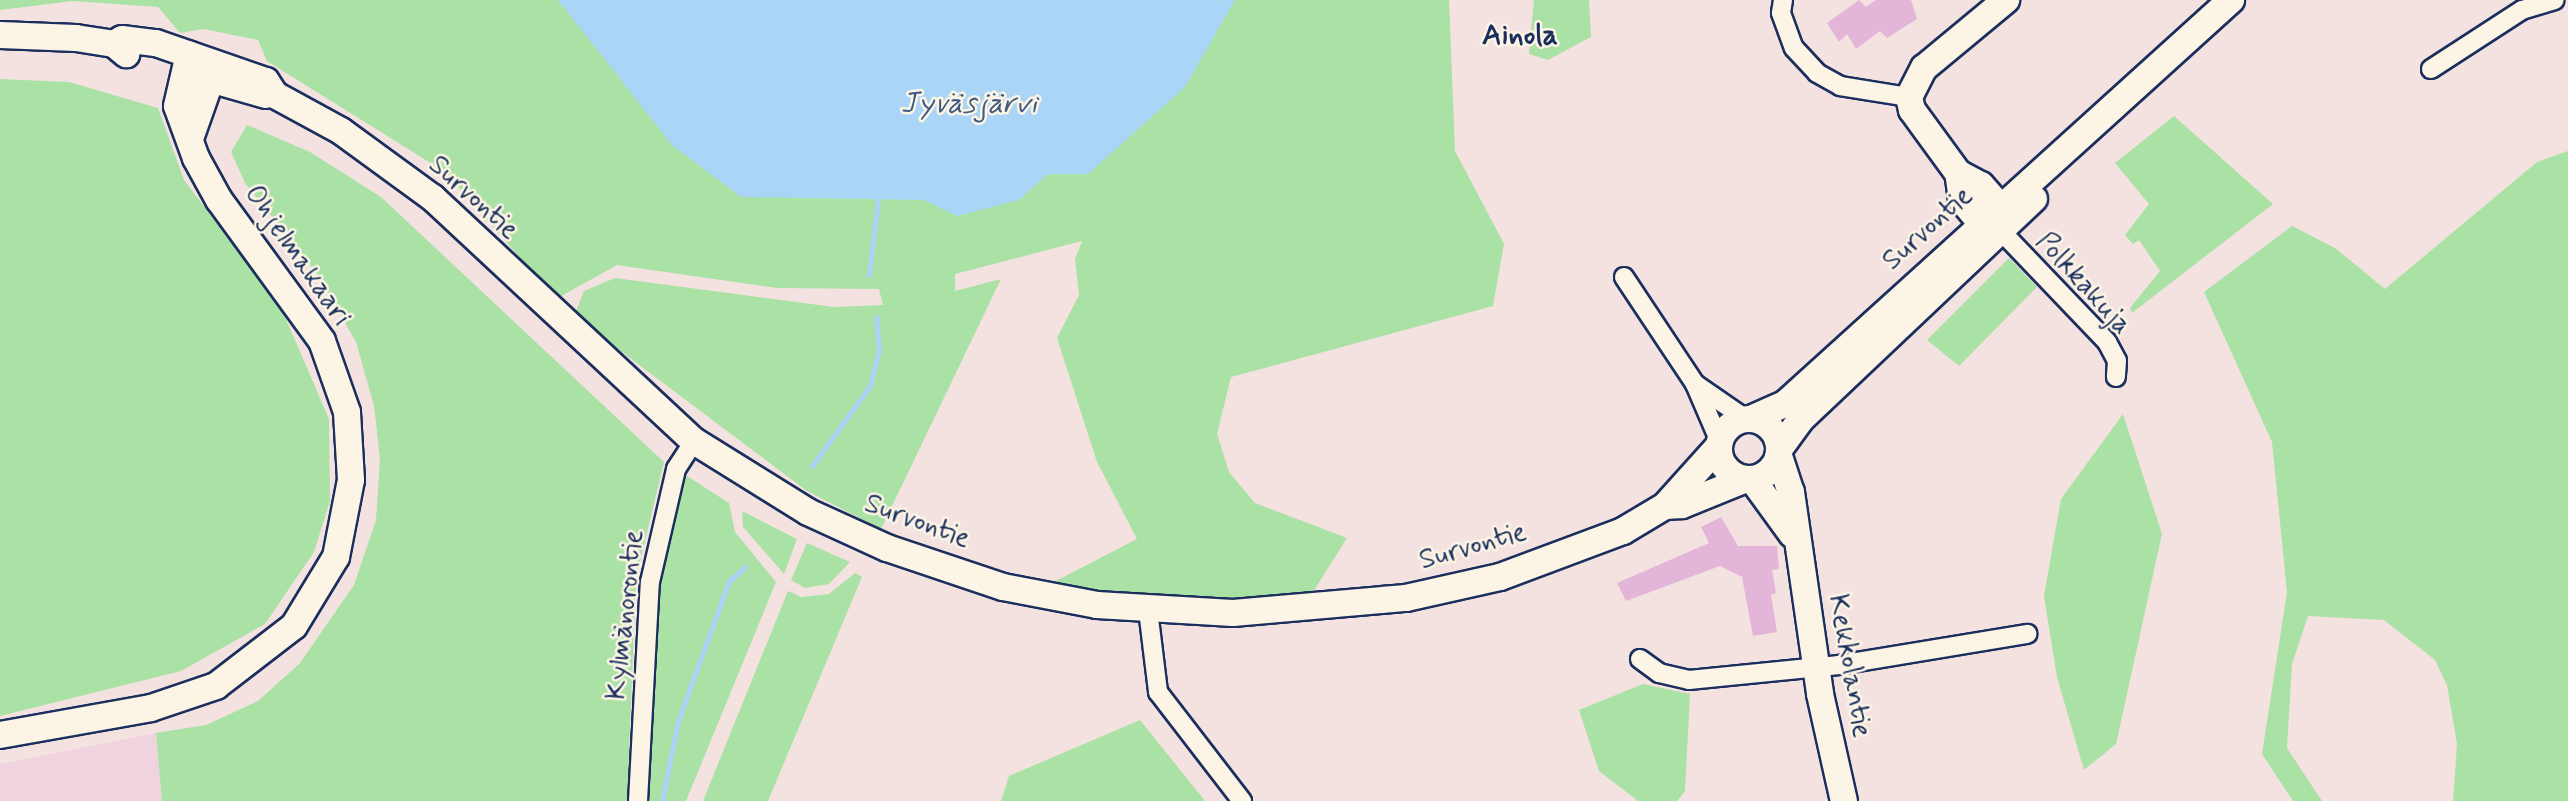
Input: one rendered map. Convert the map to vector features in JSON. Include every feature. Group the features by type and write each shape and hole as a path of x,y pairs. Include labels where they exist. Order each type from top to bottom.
{"main road":[{"path":"1993,220 1962,200 1958,173 1912,110 1909,97 1924,68 2006,0"},
{"name":"Survontie","path":"1749,419 1785,404 1993,220 2079,153 2083,139 2231,0"},
{"name":"Survontie","path":"0,35 114,44 121,52 187,62 214,71 256,95 275,95 341,131 433,198 694,441 808,512 887,548 1003,587 1148,610 1310,610 1406,598 1500,577 1623,531 1665,506 1720,444"},
{"name":"Ohjelmakaari","path":"0,735 151,708 216,685 294,626 336,557 347,513 351,444 335,372 302,310 205,178 191,136 177,106 187,62"},
{"path":"191,136 214,71"},
{"name":"Survontie","path":"1779,452 1800,420 1993,220"},
{"path":"1749,419 1768,425 1779,452 1772,469 1749,479 1723,464 1720,444 1729,427 1749,419"},
{"name":"Kekkolantie","path":"1779,452 1791,492 1815,666 1844,801"},
{"name":"Survontie","path":"1665,506 1682,505 1749,479"},
{"name":"Kekkolantie","path":"1749,479 1775,504 1796,541"}],"street":[{"path":"1783,0 1781,13 1794,48 1817,73 1840,86 1909,97"},
{"path":"2431,69 2522,10 2554,0"},
{"name":"Polkkakuja","path":"1993,220 2108,342 2116,361 2116,377"},
{"path":"1624,277 1695,384 1720,444"},
{"path":"1695,384 1749,419"},
{"name":"Kylmänorontie","path":"638,801 650,582 676,470 694,441"},
{"path":"1148,610 1158,692 1242,801"},
{"path":"1640,659 1659,673 1689,680 1815,666 2027,634"}],"shaded area":[{"path":"156,733 162,801 0,801 0,764"}],"green space":[{"path":"0,0 1449,0 1455,151 1504,244 1493,306 1231,377 1217,434 1229,472 1255,503 1347,538 1308,600 1148,597 1050,584 1137,539 1097,462 1057,338 1079,295 1075,259 1082,241 955,274 955,291 1001,279 881,529 807,491 574,316 584,291 615,278 834,307 883,305 879,289 777,288 617,265 556,299 445,172 267,61 258,40 203,29 180,33 158,7 73,1 0,10"},
{"path":"1534,0 1589,0 1591,37 1548,60 1529,54"},
{"path":"0,79 69,82 158,108 184,180 282,310 329,419 330,501 314,552 265,624 181,671 0,716"},
{"path":"2174,116 2273,204 2132,313 2130,308 2160,271 2139,240 2133,244 2125,235 2149,204 2115,163"},
{"path":"247,125 310,152 381,197 664,462 636,578 627,801 162,801 156,733 206,725 258,701 300,663 354,585 376,520 380,459 374,406 356,342 318,275 245,183 231,152"},
{"path":"2568,151 2568,801 2453,801 2457,744 2447,685 2435,660 2384,620 2308,616 2292,664 2287,748 2322,801 2293,801 2262,754 2287,592 2272,442 2204,292 2292,226 2335,248 2385,289 2537,162"},
{"path":"2009,258 2037,287 1959,366 1927,340"},
{"path":"2123,414 2162,534 2116,744 2084,770 2057,677 2044,596 2061,499"},
{"path":"687,476 729,503 735,532 776,582 686,801 644,801 659,582 673,507"},
{"path":"742,511 797,539 784,574 743,527"},
{"path":"807,543 850,562 829,584 805,588 791,580"},
{"path":"855,573 862,577 768,801 703,801 788,591 801,597 829,594"},
{"path":"1643,684 1690,694 1685,791 1677,801 1638,801 1599,771 1579,710"},
{"path":"1140,720 1205,801 1001,801 1009,776"}],"water":[{"name":"Jyväsjärvi","path":"558,0 1235,0 1185,87 1088,174 1048,174 1019,200 957,216 924,200 741,197 672,145"}],"building":[{"path":"1859,0 1866,7 1876,0 1911,0 1917,19 1887,38 1880,31 1856,49 1847,34 1839,42 1827,23"},
{"path":"1721,517 1738,546 1777,546 1779,569 1772,570 1776,593 1771,595 1777,632 1753,636 1742,577 1720,566 1626,601 1617,583 1709,543 1701,527"}],"waterway":[{"path":"869,275 878,198"},
{"path":"812,466 870,386 879,350 876,317"},
{"path":"662,801 678,721 729,581 745,567"}],"district":[{"name":"Ainola","path":"1520,36"}]}
